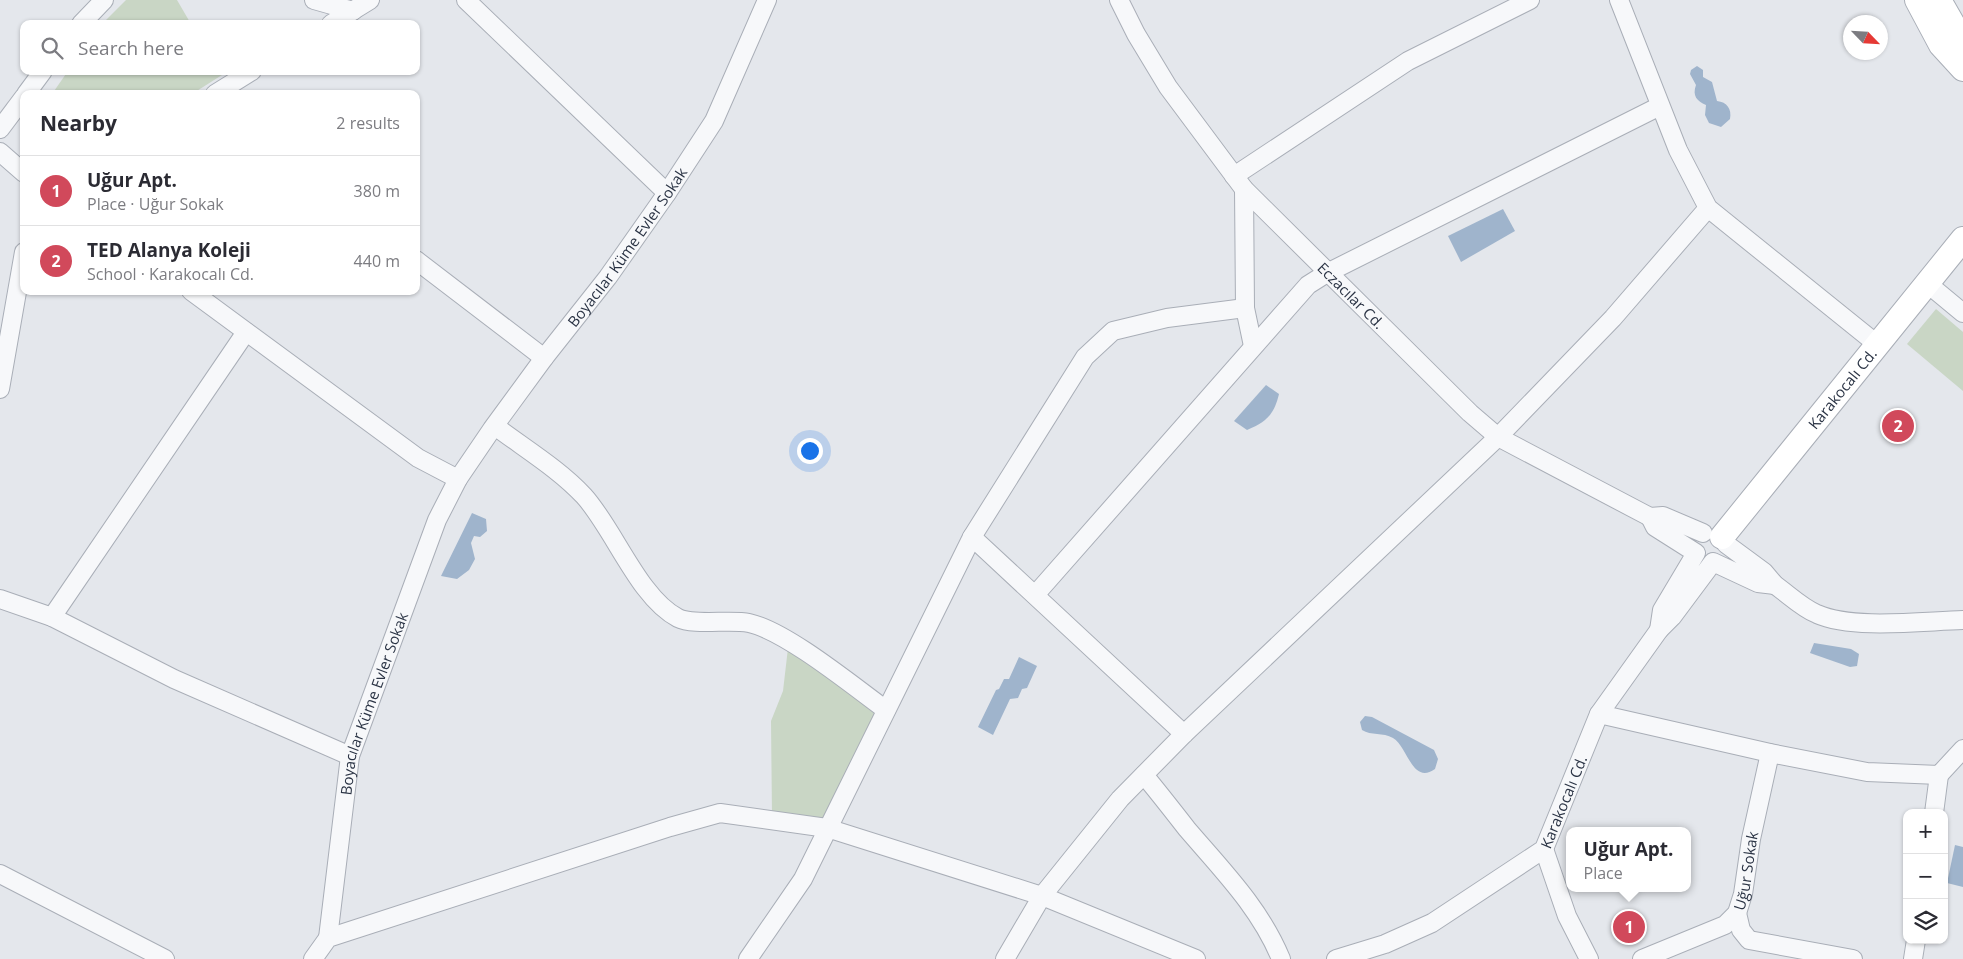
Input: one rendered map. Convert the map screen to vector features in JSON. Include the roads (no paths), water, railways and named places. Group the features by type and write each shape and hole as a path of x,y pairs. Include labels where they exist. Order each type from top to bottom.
{"street":[{"path":"85,20 104,0"},
{"path":"314,0 353,11"},
{"path":"338,20 370,0"},
{"path":"466,0 667,193"},
{"name":"Boyacılar Küme Evler Sokak","path":"328,938 350,756 437,520 458,479 544,358 608,277 667,193 714,121 767,0"},
{"name":"Eczacılar Cd.","path":"1119,0 1136,34 1168,87 1239,182 1327,273 1470,413 1498,437 1600,493 1650,517"},
{"path":"1253,346 1245,308 1239,182 1408,61 1530,0"},
{"path":"1619,0 1678,150 1708,208 1878,345"},
{"path":"1917,0 1941,44 1963,69"},
{"path":"1938,0 1963,42"},
{"path":"29,90 40,75"},
{"path":"221,90 246,75"},
{"path":"0,129 20,102"},
{"path":"1034,595 1308,285 1327,273 1660,106"},
{"path":"0,152 20,170"},
{"path":"1005,959 1042,896 1120,799 1184,734 1498,437 1613,318 1708,208"},
{"name":"Karakocalı Cd.","path":"1336,959 1382,951 1432,923 1544,848 1599,714 1659,630 1672,617 1713,562 1722,558 1717,538 1878,345 1963,239"},
{"path":"420,263 544,358"},
{"path":"0,389 20,275"},
{"path":"1928,284 1963,314"},
{"path":"196,295 418,458 458,479"},
{"path":"748,959 804,879 827,828 972,538 1085,357 1113,331 1167,318 1245,308"},
{"path":"52,618 246,332"},
{"path":"495,426 582,494 601,517 642,583 659,603 679,618 749,623 772,633 790,642 886,710"},
{"path":"1775,585 1758,583 1713,562 1703,560 1696,553 1655,527 1650,517 1662,516 1717,538 1764,572 1775,585 1815,614 1832,620 1851,622 1963,620"},
{"path":"972,538 1184,734"},
{"path":"1659,630 1662,610 1696,553 1697,540 1717,538"},
{"path":"0,599 52,618 174,679 350,756"},
{"path":"1599,714 1770,753 1867,772 1940,775"},
{"path":"1935,809 1940,775 1963,749"},
{"name":"Uğur Sokak","path":"1642,959 1725,925 1737,913 1743,894 1752,839 1770,753"},
{"path":"1144,775 1244,893 1272,936 1281,959"},
{"path":"313,959 328,938 660,830 720,813 827,828 1042,896 1196,959"},
{"path":"1544,848 1567,916 1590,959"},
{"path":"0,874 165,959"},
{"path":"1737,913 1741,930 1749,940 1853,959"},
{"path":"1913,959 1915,944"}],"water":[{"path":"1697,66 1703,70 1703,77 1712,82 1717,101 1726,104 1729,109 1730,119 1721,127 1709,123 1705,115 1706,105 1700,102 1695,95 1696,85 1690,74 1691,70"},
{"path":"1503,209 1515,231 1461,262 1448,236"},
{"path":"1266,385 1279,394 1275,407 1264,421 1247,430 1234,421"},
{"path":"472,513 486,519 487,531 480,537 474,536 471,543 475,559 469,570 457,579 441,576"},
{"path":"1814,643 1851,649 1859,654 1857,666 1850,667 1810,653"},
{"path":"1019,657 1037,666 1027,688 1022,689 1018,698 1010,699 993,735 978,727 996,690 999,689 1004,679 1009,679"},
{"path":"1365,716 1372,717 1434,750 1438,759 1435,769 1427,773 1421,772 1411,763 1403,749 1393,738 1362,730 1360,722"},
{"path":"1955,845 1963,847 1963,887 1948,883"}],"place":[{"name":"TED Alanya Koleji","path":"1898,426"},
{"name":"Uğur Apt.","path":"1629,927"}]}
